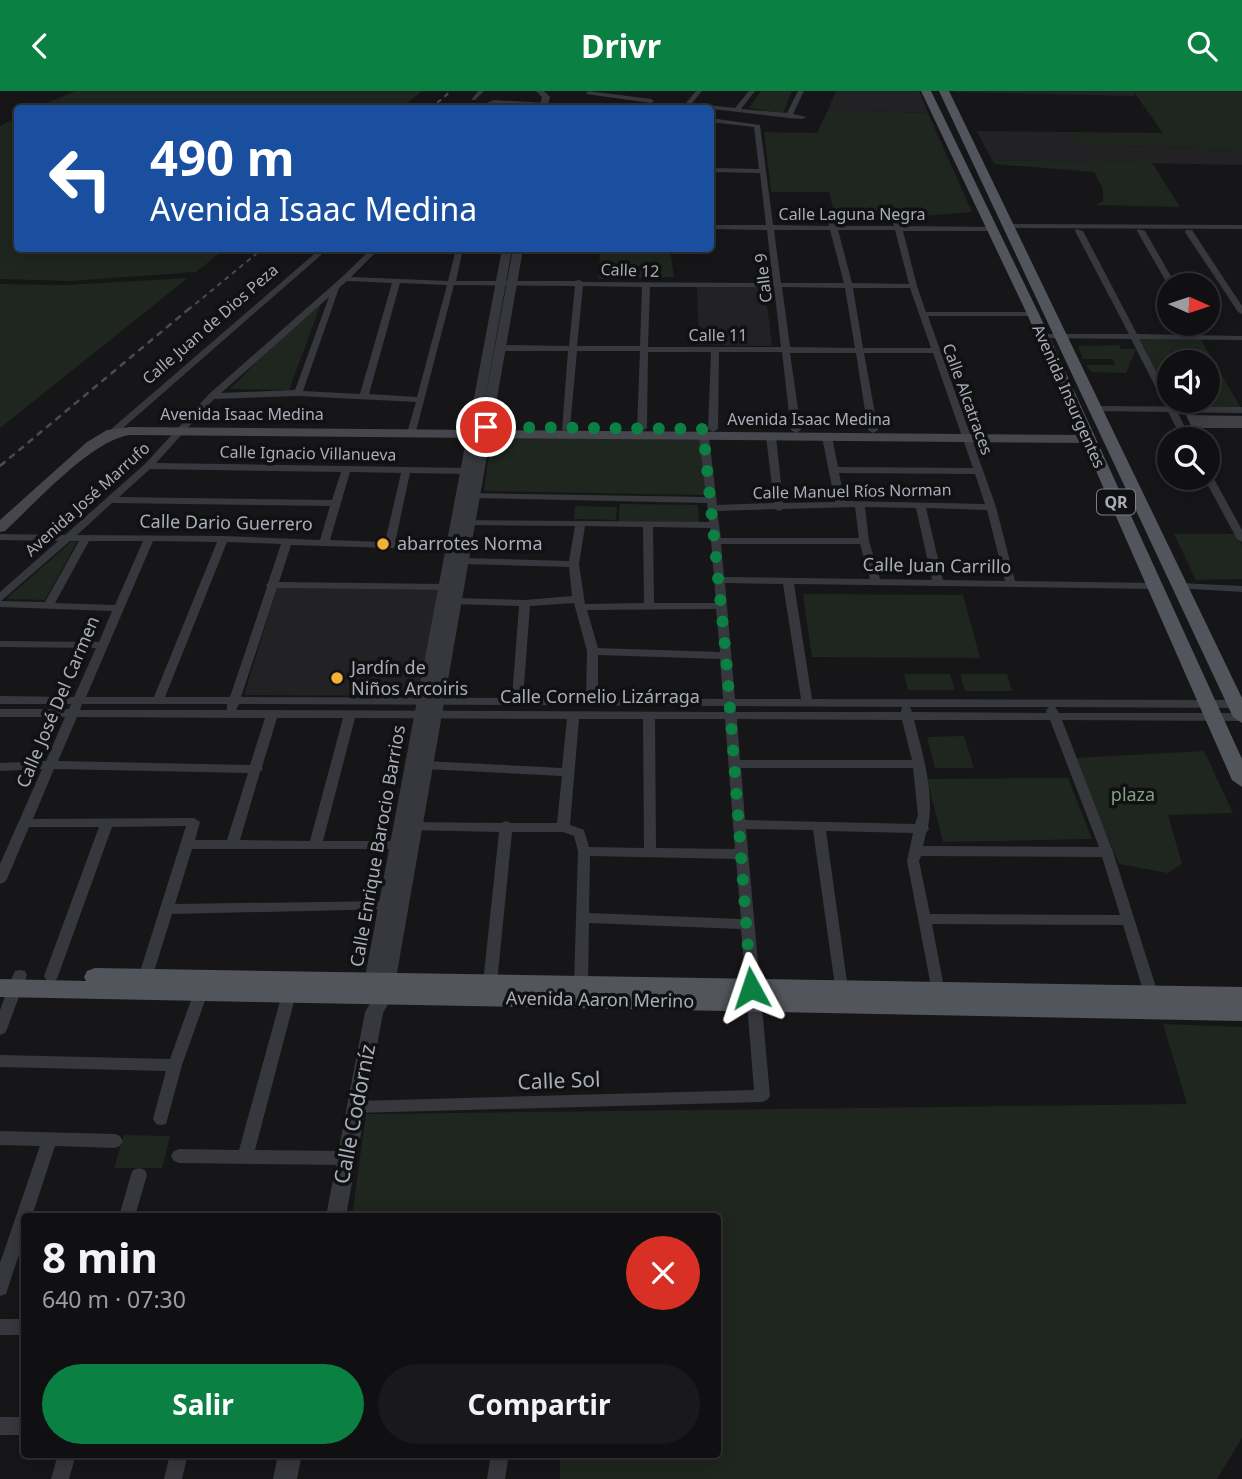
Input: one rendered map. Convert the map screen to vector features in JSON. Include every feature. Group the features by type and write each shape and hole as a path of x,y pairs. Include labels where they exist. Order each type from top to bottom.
{"main road":[{"name":"Avenida Insurgentes","path":"926,91 976,194 1000,227 1062,336 1240,713"},
{"name":"Avenida Insurgentes","path":"944,91 992,194 1000,227 1032,314 1242,780"},
{"path":"957,156 974,156"},
{"path":"976,194 992,194"},
{"name":"Avenida Isaac Medina","path":"480,431 642,428 827,437 1085,435"},
{"name":"Avenida Isaac Medina","path":"115,430 873,430 966,434"},
{"name":"Calle Juan de Dios Peza","path":"0,516 88,439 115,430"},
{"name":"Calle Juan de Dios Peza","path":"0,528 92,445 115,430"},
{"path":"1114,496 1136,495"},
{"name":"Avenida Aaron Merino","path":"9,982 51,976 145,978 377,993 490,983 581,985 753,995 841,989 939,999"},
{"name":"Avenida Aaron Merino","path":"9,982 289,994 753,995 1233,1004"}],"street":[{"path":"473,99 481,91"},
{"path":"591,91 588,93 651,101"},
{"path":"638,100 647,91"},
{"path":"684,105 699,91"},
{"path":"737,110 751,91"},
{"path":"789,116 801,91"},
{"path":"714,108 803,117"},
{"name":"Calle 9","path":"714,120 756,124 796,430"},
{"path":"714,170 761,171"},
{"name":"Calle Laguna Negra","path":"714,222 771,225"},
{"path":"833,225 848,284 873,430"},
{"name":"Calle Laguna Negra","path":"714,227 833,225 1241,233"},
{"name":"Calle Alcatraces","path":"897,226 913,286 991,507 1011,584"},
{"name":"Calle Laguna Negra","path":"1000,227 1241,233"},
{"path":"1079,230 1157,384"},
{"path":"1141,231 1165,273"},
{"path":"1189,232 1242,312"},
{"name":"Calle Juan de Dios Peza","path":"115,430 321,252"},
{"name":"Avenida José Marrufo","path":"0,598 112,500 185,428 212,396 372,252"},
{"path":"413,430 459,252"},
{"name":"Calle Enrique Barocio Barrios","path":"377,993 397,846 408,826 425,765 429,708 462,561 466,471 480,431 500,348 507,252"},
{"name":"Calle Enrique Barocio Barrios","path":"377,993 429,708 452,548 474,495 480,431 506,283 517,252"},
{"name":"Calle 12","path":"345,279 450,283 913,286"},
{"path":"364,395 397,281"},
{"path":"565,428 575,348 579,282"},
{"path":"642,428 646,285"},
{"path":"298,393 337,286"},
{"path":"924,314 1032,314"},
{"path":"1043,336 1242,338"},
{"name":"Calle 11","path":"500,348 936,351"},
{"path":"715,349 706,431 762,1096"},
{"path":"212,396 298,393 420,400"},
{"path":"1095,409 1157,410"},
{"path":"1220,410 1242,410"},
{"path":"771,436 779,508"},
{"path":"827,437 841,505"},
{"name":"Calle Ignacio Villanueva","path":"148,466 466,471"},
{"path":"324,543 347,468"},
{"path":"835,470 979,471"},
{"path":"389,545 406,471"},
{"path":"1215,490 1242,540"},
{"name":"Calle Manuel Ríos Norman","path":"474,495 779,508 860,504 991,507"},
{"path":"112,500 336,503"},
{"path":"860,504 864,541 876,583"},
{"path":"920,505 938,583"},
{"path":"463,522 713,525"},
{"path":"580,525 574,564 580,603 593,651 592,702"},
{"path":"648,525 649,607"},
{"name":"Calle Dario Guerrero","path":"0,537 223,539 452,548"},
{"path":"48,606 86,538"},
{"name":"Calle José Del Carmen","path":"0,879 80,701 100,645 149,539"},
{"path":"158,701 223,539"},
{"path":"716,541 864,541"},
{"path":"233,707 287,542"},
{"path":"462,561 574,564"},
{"name":"Calle Juan Carrillo","path":"718,580 1156,586"},
{"path":"788,581 807,703"},
{"path":"271,585 445,587"},
{"path":"1180,586 1242,589"},
{"path":"455,601 649,607 719,606"},
{"path":"517,702 525,603"},
{"path":"0,604 118,608"},
{"path":"0,644 100,645"},
{"path":"593,651 726,656"},
{"name":"Calle Cornelio Lizárraga","path":"0,700 158,701 233,707 272,714 350,714 517,702 592,702 728,709 1211,710 1240,713"},
{"name":"Calle Cornelio Lizárraga","path":"0,713 233,707 429,708 573,715 649,715 807,703 906,709"},
{"path":"906,709 919,764 923,829 913,861 939,999"},
{"path":"1052,710 1107,852 1154,1002"},
{"path":"232,844 272,714"},
{"path":"315,845 350,714"},
{"path":"563,828 573,715"},
{"path":"649,715 650,851"},
{"path":"734,764 919,764"},
{"path":"0,767 50,765 257,769"},
{"path":"425,765 566,772"},
{"path":"51,976 107,822"},
{"path":"25,823 194,822 145,978"},
{"path":"738,824 923,829"},
{"path":"408,826 506,825 563,828 580,833 584,851 581,985"},
{"path":"490,983 506,825"},
{"path":"819,825 841,989"},
{"path":"189,843 397,846"},
{"path":"584,851 740,854"},
{"path":"914,851 1107,852"},
{"path":"166,909 387,906"},
{"path":"583,918 746,924"},
{"path":"925,919 1129,920"},
{"path":"0,1029 9,982"},
{"path":"161,1119 175,1065 201,992"},
{"name":"Calle Codorníz","path":"336,1213 377,993"},
{"path":"245,1157 289,994"},
{"path":"0,1061 175,1065"},
{"name":"Calle Sol","path":"356,1107 762,1096"},
{"path":"0,1138 115,1141"},
{"path":"26,1213 51,1139"},
{"path":"179,1156 347,1158"},
{"path":"128,1213 139,1175"},
{"path":"0,1288 21,1227"},
{"path":"0,1327 21,1327"},
{"path":"0,1426 21,1426"},
{"path":"60,1479 66,1458"},
{"path":"173,1479 177,1458"},
{"path":"285,1479 289,1458"},
{"path":"496,1479 499,1458"}],"shaded area":[{"path":"836,91 919,91 928,113 828,110"},
{"path":"1133,91 1135,96 955,92"},
{"path":"977,131 1072,132 1078,145 1242,149 1242,165 992,160"},
{"path":"697,287 765,287 772,346 699,345"},
{"path":"277,588 439,590 427,660 423,660 427,661 421,696 244,695"}],"green space":[{"path":"76,91 422,91 405,105 41,105"},
{"path":"761,91 792,91 783,113 749,108"},
{"path":"1133,91 1242,91 1242,149 1078,145 1072,132 1163,133"},
{"path":"828,110 928,113 972,212 837,223 829,192 771,192 764,132 817,133"},
{"path":"14,119 14,252 221,252 196,272 69,281 0,279 0,126"},
{"path":"992,160 1152,163 1180,207 1096,205 1103,201 1103,189 1094,172 994,164"},
{"path":"600,252 670,252 674,277 599,279"},
{"path":"188,278 0,428 0,284 67,285"},
{"path":"321,304 289,390 230,389 281,337"},
{"path":"1134,337 1200,338 1207,350 1157,350 1157,376"},
{"path":"1119,345 1121,349 1136,349 1126,373 1091,372 1086,365 1115,365 1113,359 1083,359 1078,346"},
{"path":"1220,372 1241,408 1220,408"},
{"path":"491,436 702,440 706,495 484,491"},
{"path":"620,504 698,505 699,524 618,523"},
{"path":"575,506 617,507 616,520 574,519"},
{"path":"1174,534 1236,534 1242,545 1242,579 1196,580"},
{"path":"71,542 77,542 45,600 6,599"},
{"path":"803,594 963,595 980,658 812,657"},
{"path":"904,674 950,674 955,690 908,690"},
{"path":"960,674 1007,674 1012,691 965,691"},
{"path":"964,736 974,768 935,768 927,737"},
{"name":"plaza","path":"1204,751 1233,813 1168,815 1182,864 1168,873 1119,864 1074,758"},
{"path":"1068,778 1092,839 943,842 927,779"},
{"path":"1163,1024 1242,1027 1242,1438 1217,1479 560,1479 560,1458 721,1458 721,1213 352,1213 366,1114 1187,1104"},
{"path":"124,1135 170,1136 162,1168 114,1168"}],"building":[{"path":"1186,415 1242,416 1242,428 1192,427"}],"railway":[{"path":"435,105 451,91"},
{"path":"188,310 258,252"},
{"path":"0,466 190,308"}],"place":[{"name":"abarrotes Norma","path":"383,544"},
{"name":"Jardín de Niños Arcoiris","path":"337,678"}],"route":[{"path":"486,427 703,429 726,656 751,988"}]}
